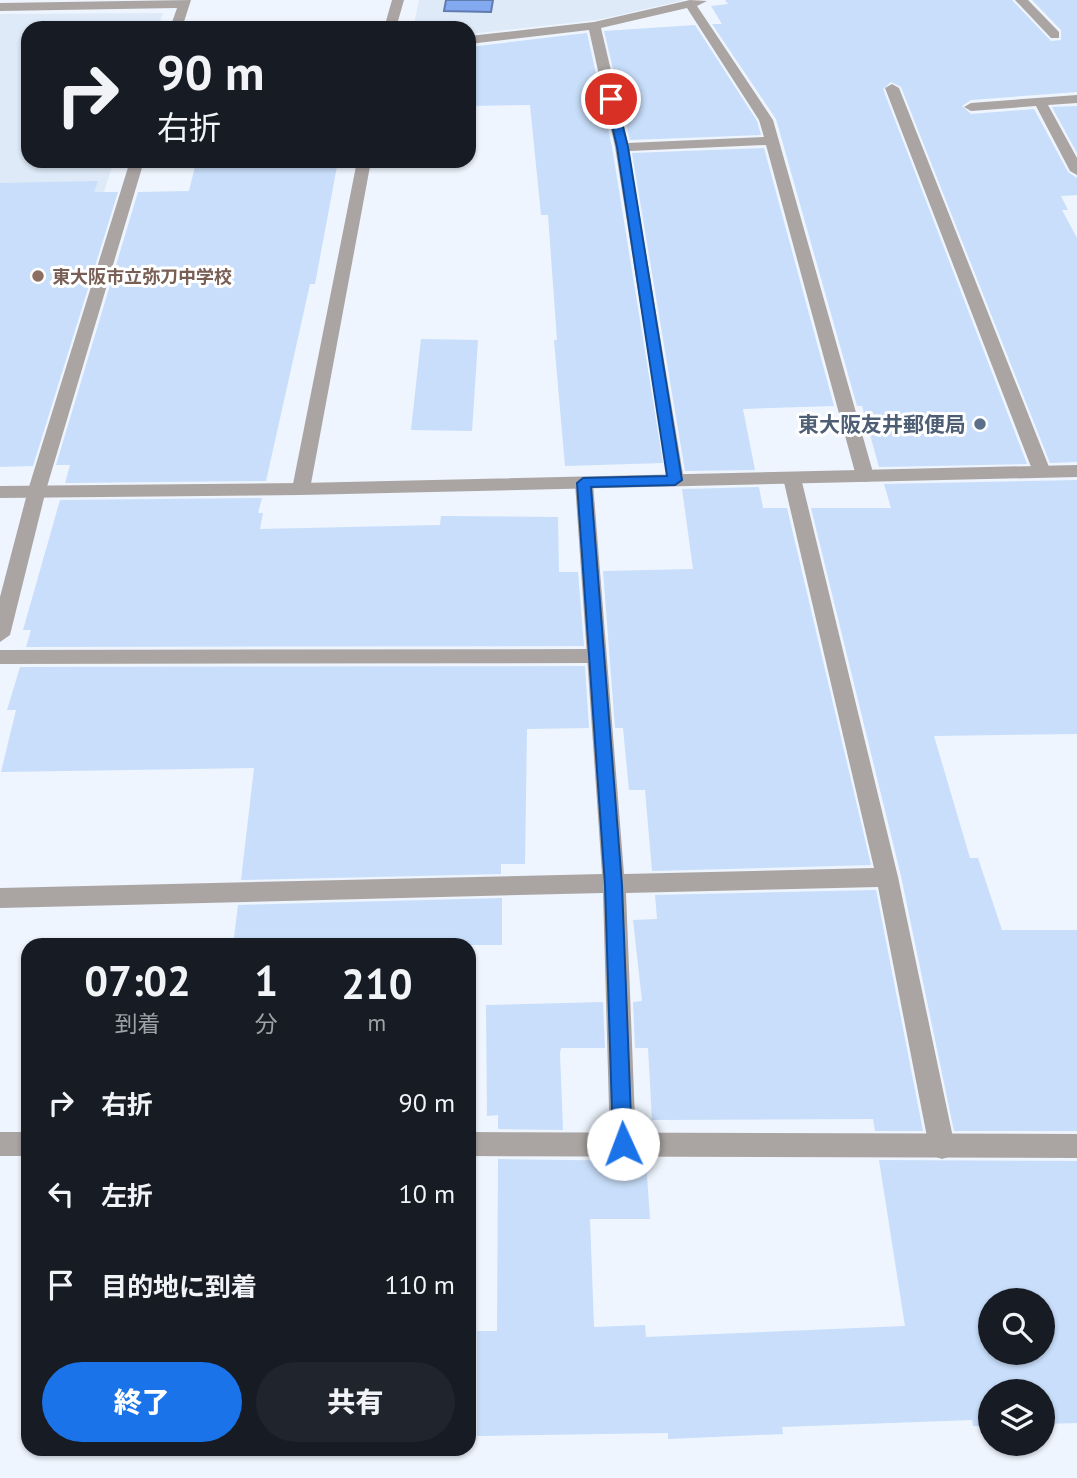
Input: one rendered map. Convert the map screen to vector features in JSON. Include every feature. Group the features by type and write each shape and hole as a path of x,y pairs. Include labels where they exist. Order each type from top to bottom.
{"street":[{"path":"392,21 398,0"},
{"path":"1021,0 1055,35"},
{"path":"0,6 184,2 178,21"},
{"path":"476,39 594,26 697,2 766,120 865,476"},
{"path":"594,26 622,147 675,480"},
{"path":"892,88 1042,472"},
{"path":"971,107 1077,99"},
{"path":"1040,102 1077,171"},
{"path":"622,147 772,141"},
{"path":"0,635 37,490 134,168"},
{"path":"301,489 363,168"},
{"path":"0,492 301,489 1077,471"},
{"path":"792,478 887,877 942,1147"},
{"path":"583,483 614,885 623,1144"},
{"path":"0,657 596,656"},
{"path":"0,898 887,877"},
{"path":"0,1144 21,1144"},
{"path":"476,1144 1077,1146"}],"shaded area":[{"path":"419,0 685,0 597,20 476,33 476,21 414,21"},
{"name":"東大阪市立弥刀中学校","path":"163,13 160,21 21,21 21,168 112,168 39,391 0,391 0,14"}],"water":[{"path":"446,0 493,0 491,12 444,11"}],"building":[{"path":"725,0 1012,0 1051,41 1061,40 1061,30 1032,0 1077,0 1077,92 971,100 962,106 971,114 1034,109 1068,172 1077,178 1077,195 1061,196 1068,210 1062,210 1077,238 1077,462 1050,463 901,87 891,82 883,89 1027,464 879,467 862,406 857,406 776,119 712,24 722,24 711,6 728,4"},
{"path":"695,25 757,121 761,135 630,140 604,31"},
{"path":"587,33 612,147 663,463 565,466 554,340 557,340 548,215 541,215 530,105 476,106 476,46"},
{"path":"1077,106 1077,153 1052,107"},
{"path":"764,148 834,406 743,409 755,470 685,471 632,153"},
{"path":"195,168 337,168 315,284 310,284 266,481 65,483 70,465 56,465 138,192 189,191"},
{"name":"東大阪市立弥刀中学校","path":"98,181 94,192 118,192 33,466 0,467 0,183"},
{"path":"421,339 478,340 472,431 411,430"},
{"path":"1077,480 1077,734 934,736 970,858 978,858 1002,930 1077,930 1077,1131 954,1131 901,876 811,508 891,508 884,484"},
{"path":"759,487 763,508 787,508 871,865 652,871 645,790 629,790 623,728 615,728 603,571 693,569 682,489"},
{"path":"262,498 258,513 263,513 260,529 440,525 441,516 558,517 559,572 578,572 584,646 26,647 31,630 23,630 60,500"},
{"path":"585,666 589,728 527,729 525,864 501,864 501,874 241,880 254,768 1,772 16,710 7,710 20,667"},
{"path":"876,890 923,1131 875,1131 873,1119 652,1120 648,1048 635,1048 633,1002 642,1001 633,920 657,919 655,895"},
{"path":"502,898 502,945 476,945 476,938 234,938 238,905"},
{"path":"603,1002 605,1048 561,1048 563,1130 498,1129 498,1115 487,1116 486,1005"},
{"path":"498,1159 646,1161 650,1219 590,1219 594,1327 645,1325 646,1337 905,1326 879,1160 1077,1161 1077,1423 1055,1424 1055,1379 978,1379 978,1426 973,1426 972,1420 782,1427 783,1434 668,1439 668,1433 477,1436 477,1331 497,1331"}],"place":[{"name":"東大阪市立弥刀中学校","path":"38,276"},
{"name":"東大阪友井郵便局","path":"980,424"}],"route":[{"path":"611,99 622,147 675,480 583,483 614,885 623,1144"}]}
